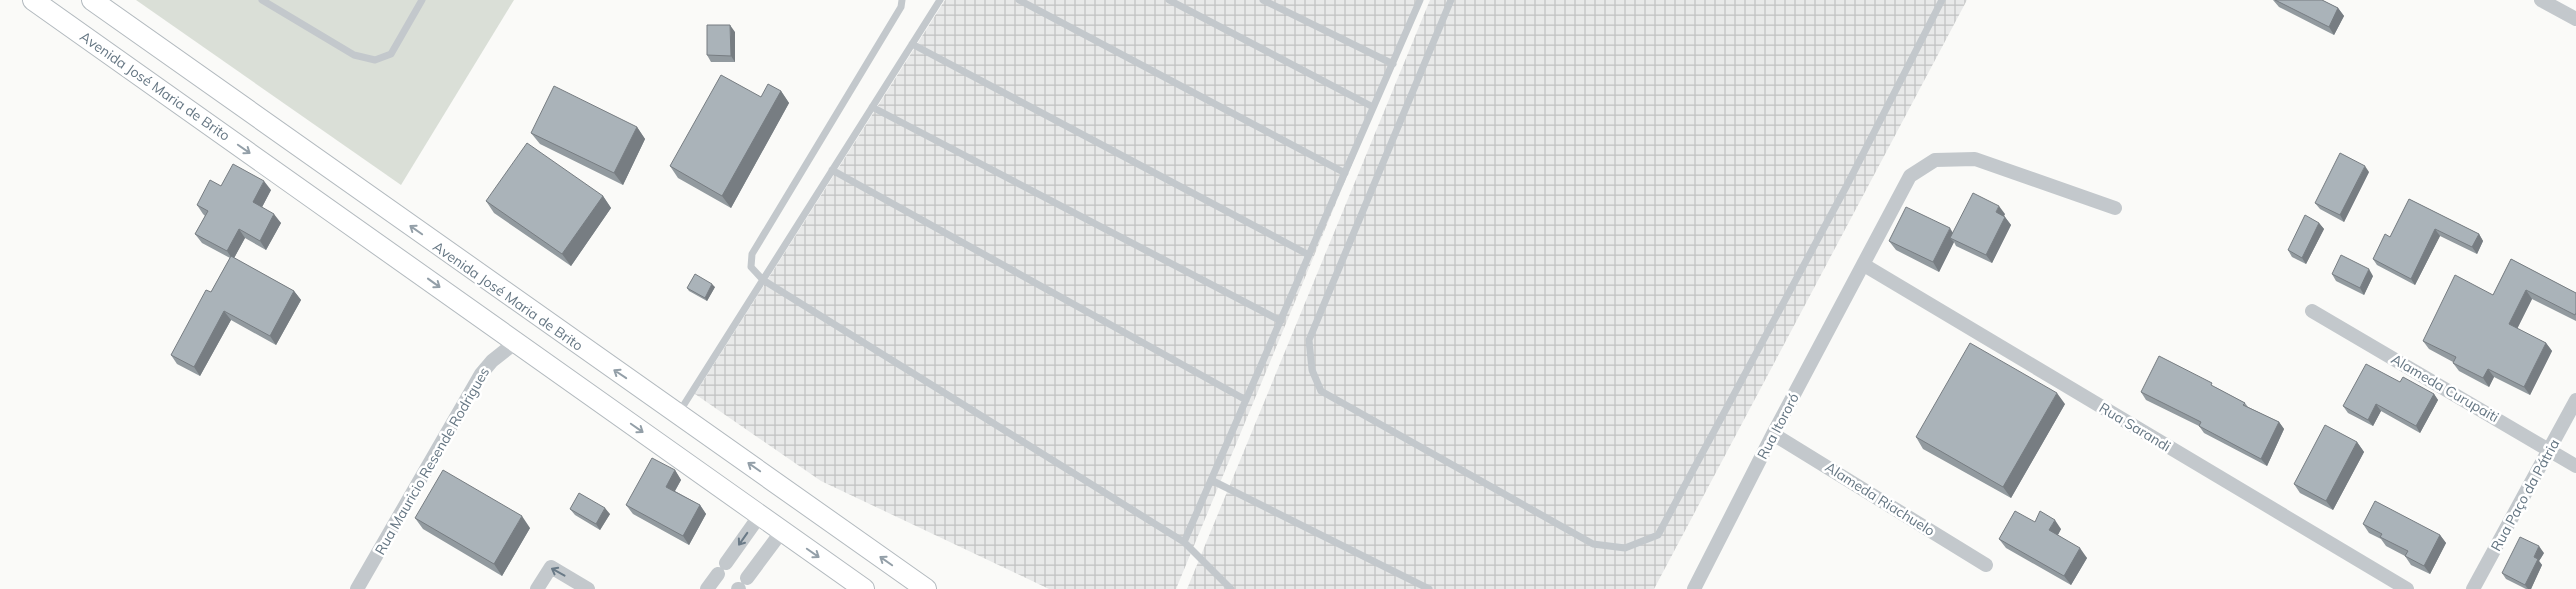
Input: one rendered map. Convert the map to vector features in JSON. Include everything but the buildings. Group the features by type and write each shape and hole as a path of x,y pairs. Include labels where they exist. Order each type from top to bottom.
{"main road":[{"name":"Avenida José Maria de Brito","path":"33,0 864,589"},
{"name":"Avenida José Maria de Brito","path":"92,0 926,589"}],"street":[{"path":"2549,2 2576,19"},
{"name":"Rua Itororó","path":"1694,589 1773,434 1910,176 1935,160 1975,159 2116,208"},
{"name":"Rua Sarandi","path":"1864,265 2406,589"},
{"name":"Alameda Curupaiti","path":"2312,312 2576,466"},
{"name":"Rua Mauricio Resende Rodrigues","path":"357,589 481,374 492,360 516,342"},
{"name":"Rua Paço da Pátria","path":"2474,589 2576,400"},
{"name":"Alameda Riachuelo","path":"1773,434 1986,565"},
{"path":"717,579 760,515"},
{"path":"741,585 782,531"},
{"path":"536,589 551,568 588,589"}],"lane":[{"path":"262,0 354,55 375,60 392,54 422,0"},
{"path":"902,0 901,8 752,254 751,267 764,280 1184,542 1231,589"},
{"path":"678,414 940,0"},
{"path":"1019,0 1345,173"},
{"path":"1170,0 1374,107"},
{"path":"1263,0 1393,64"},
{"path":"1184,542 1420,0"},
{"path":"1451,0 1309,340 1312,370 1321,391 1593,544 1625,548 1658,535 1846,187 1942,0"},
{"path":"912,44 1309,255"},
{"path":"872,107 1280,321"},
{"path":"832,170 1246,400"},
{"path":"1211,480 1429,589"}],"shaded area":[{"path":"136,0 514,0 401,185"},
{"path":"945,0 1420,0 1176,589 1049,589 821,481 695,394"},
{"path":"1430,0 1967,0 1654,589 1187,589"}]}
